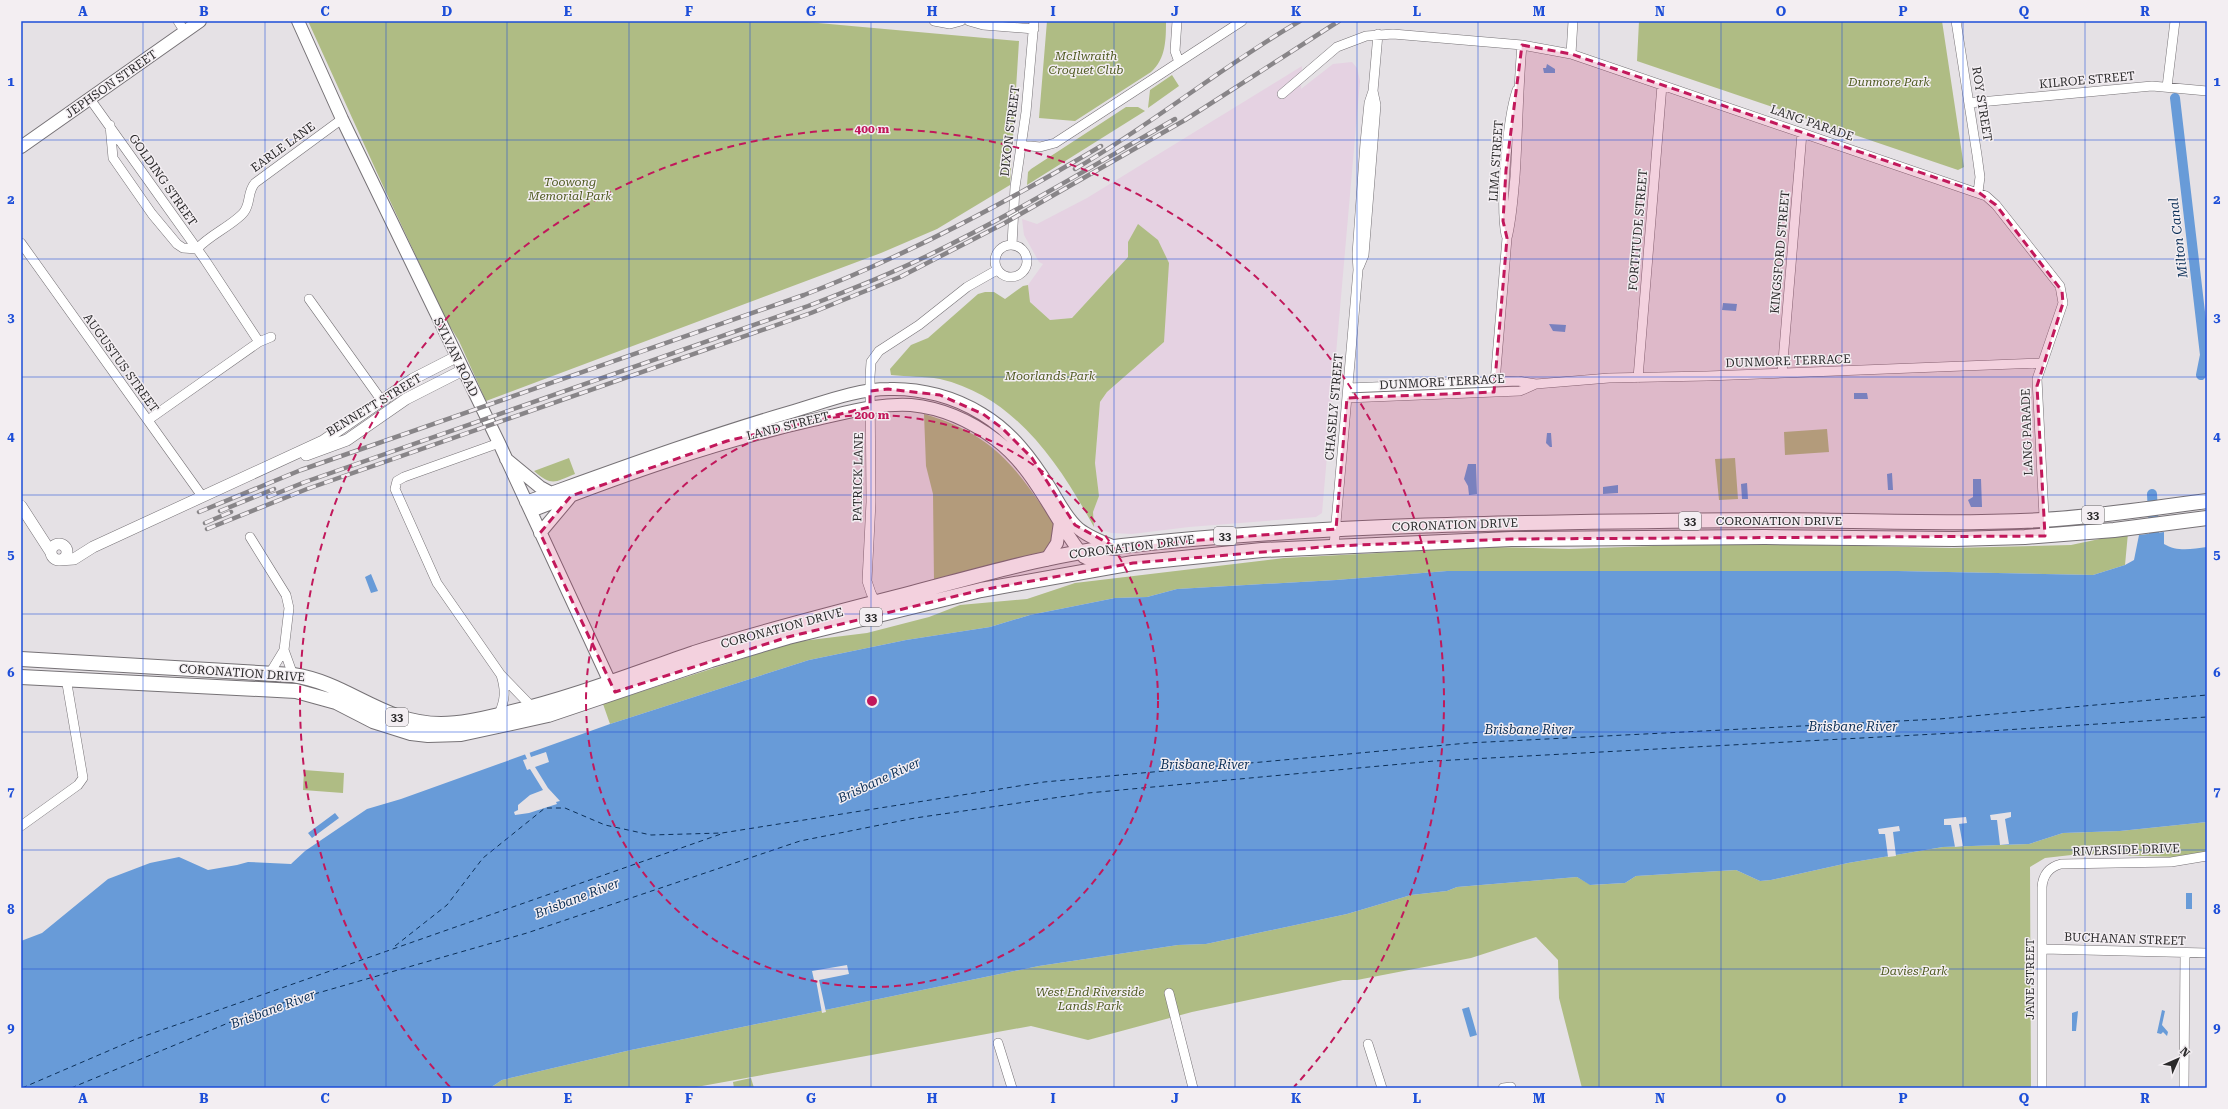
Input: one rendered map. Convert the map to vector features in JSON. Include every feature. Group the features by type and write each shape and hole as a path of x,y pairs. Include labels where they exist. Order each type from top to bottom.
{"highway":[{"name":"CORONATION DRIVE","path":"66,678 296,692 336,702 392,728 428,735 461,734 490,729 556,713 612,687 738,640 1046,560 1080,552 1115,547 1202,538 1336,529 1474,523 1764,520 1955,522 2044,520 2141,510 2207,501"},
{"name":"CORONATION DRIVE","path":"21,659 66,660 293,675 331,685 385,713 417,722 458,723 532,707 612,687 788,637 981,590 1133,562 1262,550 1511,539 1765,537 1954,539 2045,536 2137,527 2207,518"},
{"name":"33","path":"21,677 66,678"}],"main road":[{"name":"JEPHSON STREET","path":"21,147 200,21"},
{"name":"SYLVAN ROAD","path":"298,21 342,119 499,443 612,687"},
{"name":"LAND STREET","path":"528,507 552,493 722,432 870,391 888,388 923,391 956,401 982,414 1002,428 1032,458 1075,525 1087,534 1115,547"},
{"name":"LAND STREET","path":"528,507 571,496 727,441 870,407 891,405 923,407 947,413 973,424 997,440 1019,461 1080,552"},
{"path":"506,459 522,470 540,487 552,493"},
{"path":"540,533 571,496"},
{"path":"1046,560 1057,543 1060,522"},
{"path":"1080,552 1090,560 1133,562"}],"street":[{"path":"178,21 185,32"},
{"path":"934,21 950,24 961,21"},
{"path":"969,21 983,25 1034,25"},
{"path":"1177,21 1175,51 1179,62"},
{"path":"1021,146 1040,147 1055,143 1242,21"},
{"path":"1571,54 1573,21"},
{"name":"ROY STREET","path":"1956,21 1979,172 1978,192"},
{"path":"2167,86 2175,21"},
{"name":"DIXON STREET","path":"1012,245 1015,187 1034,25"},
{"name":"LANG PARADE","path":"1282,94 1337,47 1357,38 1378,34 1522,45 1571,54 1978,192 1996,205 2062,291 2063,303 2042,363 2037,386 2045,536"},
{"name":"CHASELY STREET","path":"1334,546 1358,270 1364,247 1376,105 1373,91 1378,34"},
{"name":"LIMA STREET","path":"1495,382 1507,238 1503,221 1506,170 1513,103 1518,86 1522,45"},
{"name":"FORTITUDE STREET","path":"1638,378 1662,85"},
{"name":"KILROE STREET","path":"1969,103 2029,96 2167,86 2207,91"},
{"name":"GOLDING STREET","path":"90,98 197,249 259,342"},
{"name":"EARLE LANE","path":"197,249 207,239 244,212 250,189 255,183 342,119"},
{"name":"GOLDING STREET","path":"110,125 112,156 142,200 177,244 183,248 197,249"},
{"name":"KINGSFORD STREET","path":"1782,373 1802,132"},
{"name":"AUGUSTUS STREET","path":"21,243 202,496"},
{"path":"1012,245 1021,249 1027,258 1026,268 1019,276 1010,278 1004,276 997,270 995,265 996,255 1002,247 1012,245"},
{"name":"PATRICK LANE","path":"876,603 867,581 869,531 870,368 874,356 918,325 967,287 997,270"},
{"path":"309,299 390,410"},
{"path":"148,420 259,342 271,338"},
{"name":"BENNETT STREET","path":"59,560 74,559 93,547 202,496 275,465 328,438 423,373 456,357"},
{"name":"DUNMORE TERRACE","path":"1348,388 1518,381 1536,384 1638,378 2042,363"},
{"name":"BENNETT STREET","path":"275,465 321,451 343,442 426,388 463,370"},
{"name":"DUNMORE TERRACE","path":"1347,398 1520,390 1536,384"},
{"path":"499,443 404,477 397,481 395,489 437,583 501,675 532,707"},
{"path":"21,506 36,527 53,558 59,560 66,555 62,545 36,527"},
{"path":"250,537 286,595 289,608 284,650 270,673"},
{"path":"50,551 52,546 62,545"},
{"name":"BENNETT STREET","path":"62,545 76,549 93,547"},
{"path":"284,650 293,675"},
{"path":"500,714 505,698 505,689 501,675"},
{"path":"21,826 78,785 83,778 66,678"},
{"name":"RIVERSIDE DRIVE","path":"2047,872 2061,864 2170,862 2207,856"},
{"name":"JANE STREET","path":"2042,1088 2042,886 2043,879 2047,872"},
{"name":"BUCHANAN STREET","path":"2042,949 2207,953"},
{"path":"2184,1088 2185,953"},
{"path":"1169,993 1193,1088"},
{"path":"998,1043 1012,1088"},
{"path":"1368,1044 1382,1088"}],"highlighted area":[{"path":"1522,45 1571,54 1978,192 1996,205 2062,291 2063,303 2037,386 2045,536 1511,539 1334,546 1133,563 981,590 788,637 615,692 540,533 571,496 727,441 870,407 870,391 888,389 940,395 983,414 1002,428 1032,458 1075,525 1115,547 1336,529 1347,398 1494,392 1507,238 1503,221 1506,170"}],"shaded area":[{"path":"1352,62 1357,68 1360,81 1322,513 1316,517 1189,527 1132,534 1111,533 1094,527 1093,512 1099,496 1095,463 1100,402 1107,392 1164,342 1128,242 1128,257 1072,318 1050,320 1030,302 1028,285 1043,264 1039,262 1024,235 1022,219 1037,224 1087,198 1302,66 1301,89 1333,64"}],"green space":[{"name":"Toowong Memorial Park","path":"308,21 796,21 1019,41 1010,185 937,229 881,253 486,401 459,341 446,320 384,188"},
{"name":"McIlwraith Croquet Club","path":"1047,21 1166,21 1164,48 1160,61 1151,72 1075,121 1039,118"},
{"name":"Dunmore Park","path":"1639,21 1942,21 1964,167 1958,170 1637,61"},
{"path":"1172,75 1179,86 1148,108 1150,90"},
{"path":"1126,107 1138,107 1145,111 1027,185 1028,172 1031,169"},
{"name":"Moorlands Park","path":"1138,224 1158,240 1169,263 1164,342 1107,392 1100,402 1095,463 1099,496 1093,512 1094,527 1066,480 1050,457 1013,417 991,401 967,388 940,379 891,375 890,369 911,345 928,338 978,294 985,292 994,292 1005,299 1023,286 1028,285 1030,302 1050,320 1072,318 1128,257 1128,242"},
{"path":"924,414 968,431 1000,454 1014,468 1053,522 1056,533 1047,552 934,582 933,494 926,466"},
{"path":"1827,429 1829,452 1785,455 1784,432"},
{"path":"569,458 575,474 558,481 554,482 545,479 534,471"},
{"path":"1735,458 1738,499 1719,500 1715,459"},
{"path":"2128,533 2125,565 2093,575 1898,571 1447,571 1336,580 1177,589 1147,597 1115,598 1030,615 990,627 906,640 809,660 610,724 603,704 794,642 867,633 929,617 960,605 1027,599 1075,583 1284,558 1493,547 1569,549 1737,543 1952,548 2071,545"},
{"path":"304,770 344,773 343,793 303,790"},
{"name":"Davies Park","path":"2207,822 2207,858 2080,854 2045,858 2030,867 2031,1088 1582,1088 1559,998 1558,960 1536,937 1471,958 1357,980 1343,980 1192,1012 1088,1040 1031,1026 691,1088 490,1088 502,1080 631,1050 1039,966 1178,945 1206,944 1347,914 1411,895 1447,891 1457,887 1577,877 1591,885 1625,883 1636,876 1736,870 1760,881 1771,880 1848,863 1943,847 2029,844 2063,833 2120,831"},
{"path":"751,1078 754,1088 734,1088 733,1082"}],"water":[{"path":"1547,64 1555,69 1555,73 1544,73 1543,68 1546,68"},
{"path":"1723,303 1737,304 1736,311 1722,310"},
{"path":"1549,324 1566,325 1565,332 1553,331"},
{"path":"1854,393 1867,393 1868,399 1854,399"},
{"path":"1547,433 1551,433 1552,447 1546,443"},
{"path":"1468,464 1476,464 1477,494 1469,495 1468,486 1464,479"},
{"path":"1892,473 1893,490 1888,490 1887,474"},
{"path":"1973,479 1981,479 1982,507 1971,507 1968,500 1973,497"},
{"path":"1747,483 1748,499 1742,499 1741,484"},
{"path":"1618,485 1618,493 1603,494 1603,487"},
{"name":"Brisbane River","path":"2164,532 2164,544 2169,547 2185,549 2207,547 2207,822 2120,831 2063,833 2029,844 1943,847 1848,863 1771,880 1760,881 1736,870 1636,876 1625,883 1590,885 1577,877 1457,887 1447,891 1411,895 1347,914 1206,944 1178,945 1039,966 631,1050 502,1080 490,1088 21,1088 21,941 42,933 108,879 150,863 179,857 208,870 248,862 291,864 305,851 367,809 401,799 610,724 809,660 906,640 990,627 1030,615 1115,598 1147,597 1177,589 1336,580 1447,571 1898,571 2093,575 2125,565 2134,560 2139,535"},
{"path":"371,574 378,591 371,593 365,577"},
{"path":"335,813 339,818 312,838 308,833"},
{"path":"2186,893 2192,893 2192,909 2186,909"},
{"path":"1469,1007 1477,1035 1470,1037 1462,1009"},
{"path":"2162,1010 2165,1011 2162,1025 2168,1032 2167,1036 2163,1032 2161,1034 2157,1033"},
{"path":"2078,1011 2076,1031 2072,1031 2072,1013"}],"pier":[{"path":"529,751 531,757 546,752 549,762 535,767 548,788 560,801 556,802 557,804 529,813 515,815 514,812 518,810 518,805 530,795 543,790 530,769 527,770 523,760 527,759 524,752"},
{"path":"2011,812 2011,817 2005,819 2009,844 2000,845 1997,820 1991,820 1990,815"},
{"path":"1966,817 1967,823 1959,824 1963,846 1955,847 1951,825 1944,825 1944,819"},
{"path":"1899,826 1900,831 1893,832 1896,856 1888,857 1885,834 1879,834 1878,829"},
{"path":"847,965 849,974 819,980 826,1012 822,1013 816,980 814,980 812,971"}],"waterway":[{"name":"Milton Canal","path":"2175,98 2205,355 2201,375"},
{"name":"Milton Canal","path":"2152,494 2154,533"}],"ferry route":[{"path":"395,946 447,905 483,858 545,808 565,808 605,825 651,835 722,833 1044,782 1468,743 1939,719 2207,695"},
{"path":"71,1088 262,1009 527,933 800,841 915,818 1088,793 1434,761 1973,732 2207,717"},
{"path":"22,1088 136,1039 721,834"}],"railway":[{"path":"1075,169 1104,152 1271,38 1300,21"},
{"path":"207,529 307,489 811,313 900,277 1003,224 1185,120 1339,21"},
{"path":"268,497 305,482 808,306 870,282 916,261 993,222 1175,119"},
{"path":"199,512 301,470 804,295 881,263 956,227 1029,188 1101,146"},
{"path":"220,511 274,489"},
{"path":"205,523 231,512"}],"park label":[{"name":"West End Riverside Lands Park","path":"1090,999"}]}
